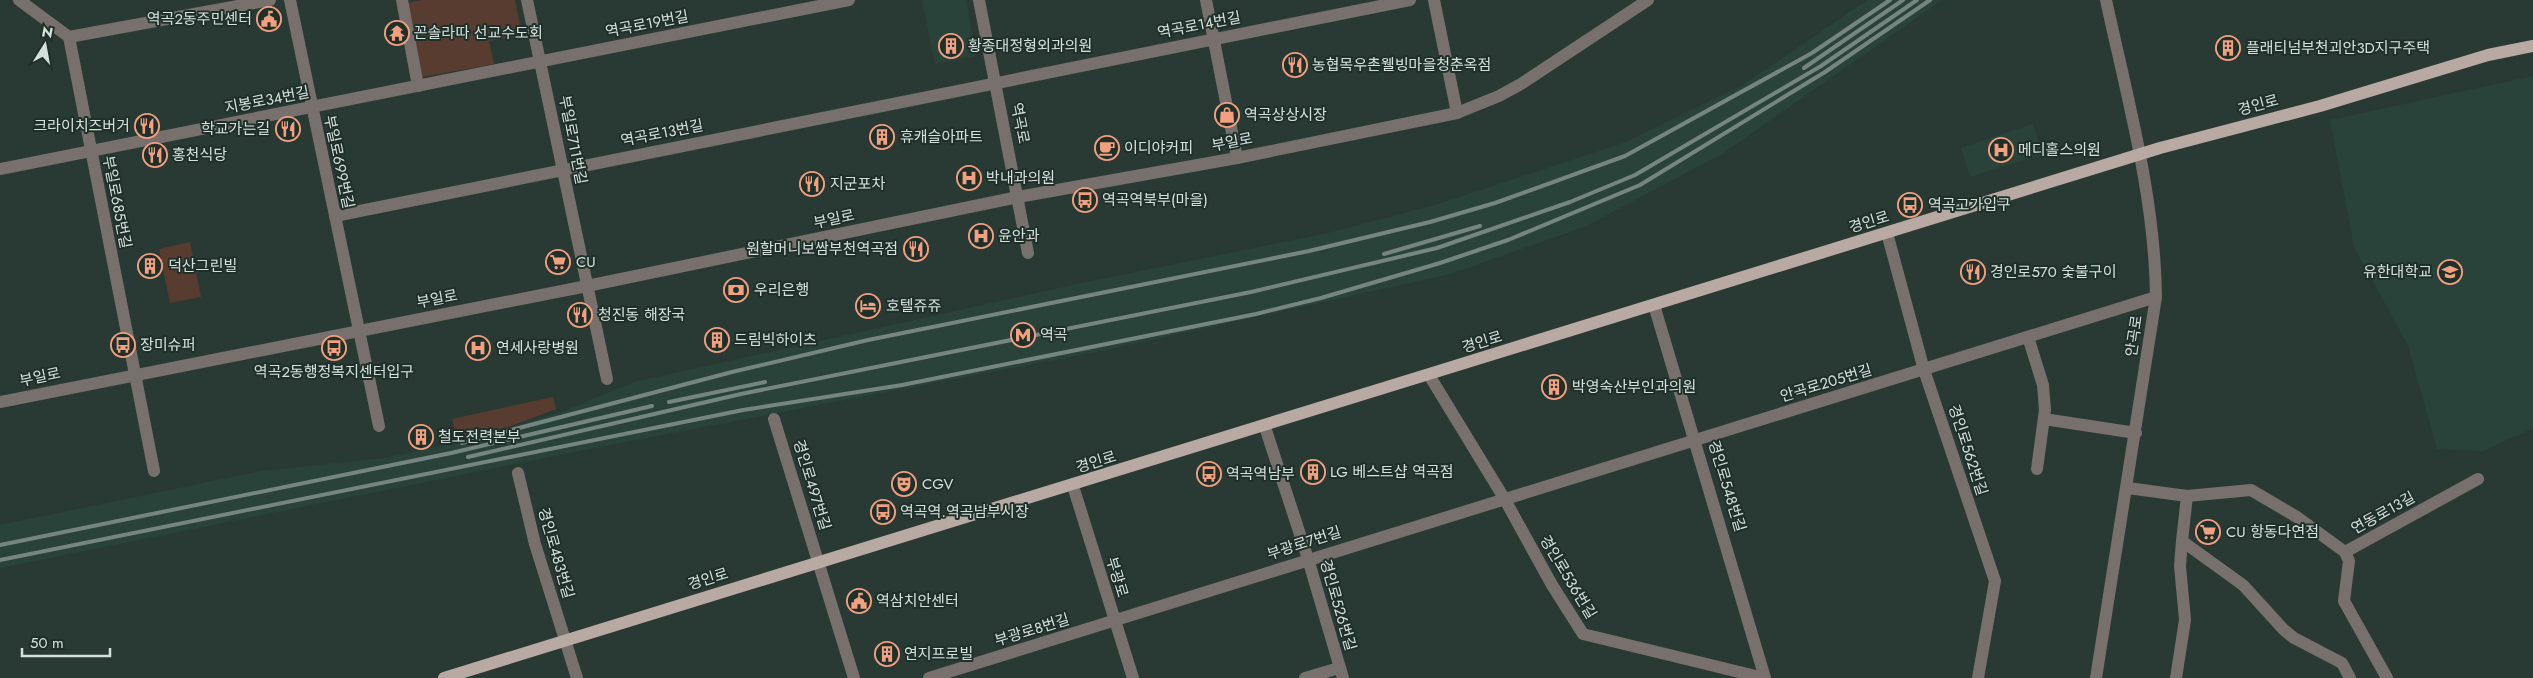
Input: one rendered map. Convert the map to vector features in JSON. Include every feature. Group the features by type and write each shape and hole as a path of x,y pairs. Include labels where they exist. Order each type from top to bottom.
{"main road":[{"name":"경인로","path":"444,678 819,561 1265,427 2140,154 2320,106 2488,55 2533,46"}],"street":[{"path":"19,0 69,37 270,0"},
{"name":"부일로699번길","path":"290,0 379,426"},
{"path":"402,0 418,86"},
{"name":"부일로711번길","path":"527,0 607,379"},
{"name":"역곡로19번길","path":"540,62 848,0"},
{"name":"역곡로","path":"979,0 1028,252"},
{"path":"1206,0 1237,158"},
{"name":"역곡로14번길","path":"995,83 1410,0"},
{"path":"1434,0 1457,113"},
{"name":"부일로","path":"0,402 587,286 1018,197 1237,158 1457,113 1499,96 1521,84 1648,0"},
{"name":"안곡로","path":"2096,678 2128,488 2156,297 2155,264 2140,154 2106,0"},
{"name":"부일로685번길","path":"69,37 154,471"},
{"name":"지봉로34번길","path":"0,169 540,62"},
{"name":"역곡로13번길","path":"335,216 995,83"},
{"name":"경인로562번길","path":"1887,233 1924,370 1994,581 1978,678"},
{"name":"안곡로205번길","path":"1504,498 1696,441 2156,297"},
{"name":"경인로548번길","path":"1654,305 1765,678"},
{"path":"2028,337 2043,385 2044,419 2037,469"},
{"name":"경인로536번길","path":"1429,376 1504,498 1552,585 1583,634 1765,678"},
{"name":"경인로497번길","path":"774,419 854,678"},
{"path":"2044,419 2136,433"},
{"name":"경인로526번길","path":"1265,427 1308,559 1341,673"},
{"name":"경인로483번길","path":"518,473 535,544 578,678"},
{"name":"연동로13길","path":"2387,678 2344,601 2349,561 2345,552 2478,479"},
{"name":"부광로","path":"1073,486 1133,678"},
{"path":"2128,488 2186,496 2251,490 2297,517 2345,552"},
{"path":"2176,678 2185,620 2180,566 2186,496"},
{"name":"부광로7번길","path":"1115,622 1504,498"},
{"path":"2182,542 2242,585 2289,634 2342,663 2350,678"},
{"name":"부광로8번길","path":"929,678 1115,622"},
{"path":"1305,678 1341,673"}],"shaded area":[{"path":"422,0 515,0 522,35 489,41 494,64 422,77 408,3"},
{"path":"922,0 966,0 976,56 935,64"},
{"path":"1867,0 1942,0 1722,154 1584,227 1450,274 1101,351 599,447 0,568 0,525 261,471 384,458 423,450 478,437 562,412 634,382 1077,284 1328,233 1435,205 1623,143 1743,85"},
{"name":"유한대학교","path":"2533,76 2533,428 2483,451 2437,449 2408,345 2354,247 2330,120"},
{"name":"메디홀스의원","path":"2033,124 2042,154 1970,177 1961,148"},
{"path":"190,242 201,297 170,303 159,249"},
{"path":"553,397 556,409 511,426 457,441 452,419"}],"railway":[{"path":"462,443 732,372 868,340 1309,251 1430,222 1495,203 1625,156 1812,53 1890,0"},
{"path":"1804,68 1903,0"},
{"path":"468,457 741,394 1251,292 1437,248 1570,202 1635,175 1821,66 1917,0"},
{"path":"0,560 743,410 902,385 1256,314 1321,298 1440,263 1508,240 1640,185 1825,72 1930,0"},
{"path":"1384,254 1480,226"},
{"path":"669,402 765,382"},
{"path":"0,545 451,453 652,406"}],"place":[{"name":"역곡2동주민센터","path":"269,19"},
{"name":"꼰솔라따 선교수도회","path":"397,33"},
{"name":"황종대정형외과의원","path":"951,46"},
{"name":"플래티넘부천괴안3D지구주택","path":"2228,48"},
{"name":"농협목우촌웰빙마을청춘옥점","path":"1295,65"},
{"name":"역곡상상시장","path":"1227,115"},
{"name":"크라이치즈버거","path":"147,126"},
{"name":"학교가는길","path":"288,129"},
{"name":"휴캐슬아파트","path":"882,137"},
{"name":"이디야커피","path":"1107,148"},
{"name":"메디홀스의원","path":"2001,150"},
{"name":"홍천식당","path":"155,155"},
{"name":"박내과의원","path":"969,178"},
{"name":"지군포차","path":"812,184"},
{"name":"역곡역북부(마을)","path":"1085,200"},
{"name":"역곡고가입구","path":"1910,205"},
{"name":"윤안과","path":"981,236"},
{"name":"원할머니보쌈부천역곡점","path":"916,249"},
{"name":"CU","path":"558,262"},
{"name":"덕산그린빌","path":"150,266"},
{"name":"경인로570 숯불구이","path":"1973,272"},
{"name":"유한대학교","path":"2450,272"},
{"name":"우리은행","path":"736,290"},
{"name":"호텔쥬쥬","path":"868,306"},
{"name":"청진동 해장국","path":"580,315"},
{"name":"역곡","path":"1023,335"},
{"name":"드림빅하이츠","path":"717,340"},
{"name":"장미슈퍼","path":"123,345"},
{"name":"역곡2동행정복지센터입구","path":"334,348"},
{"name":"연세사랑병원","path":"478,348"},
{"name":"박영숙산부인과의원","path":"1554,387"},
{"name":"철도전력본부","path":"421,437"},
{"name":"LG 베스트샵 역곡점","path":"1313,472"},
{"name":"역곡역남부","path":"1209,474"},
{"name":"CGV","path":"904,484"},
{"name":"역곡역.역곡남부시장","path":"883,512"},
{"name":"CU 항동다연점","path":"2208,532"},
{"name":"역삼치안센터","path":"859,601"},
{"name":"연지프로빌","path":"887,654"}]}
